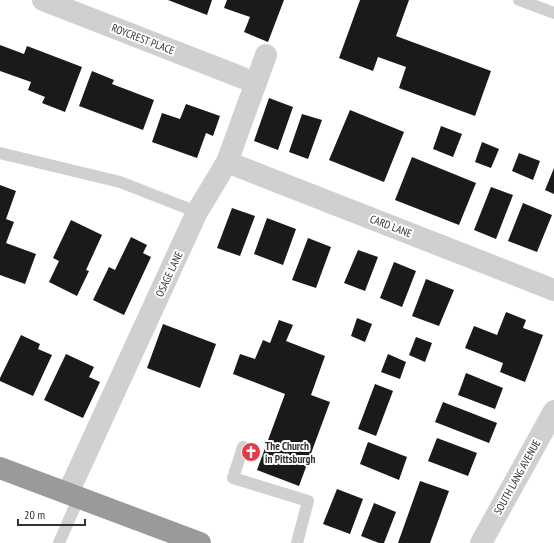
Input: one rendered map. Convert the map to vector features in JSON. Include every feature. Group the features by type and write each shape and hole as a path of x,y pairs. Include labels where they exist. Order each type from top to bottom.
{"highway":[{"path":"0,468 200,543"}],"street":[{"name":"ROYCREST PLACE","path":"42,0 243,78"},
{"name":"OSAGE LANE","path":"74,495 198,212 227,162 266,55"},
{"name":"CARD LANE","path":"227,162 554,290"},
{"name":"SOUTH LANG AVENUE","path":"481,543 554,412"}],"lane":[{"path":"519,0 554,12"},
{"path":"0,153 120,182 198,212"},
{"path":"243,447 233,478 308,501 297,543"},
{"path":"59,543 74,495"}],"building":[{"path":"168,0 212,0 207,15"},
{"path":"227,0 284,0 268,42 244,32 250,17 224,8"},
{"path":"360,0 409,0 396,36 491,71 475,116 399,88 406,67 378,57 373,71 339,58"},
{"path":"0,45 24,54 27,46 82,67 65,112 42,103 45,97 28,90 31,82 0,71"},
{"path":"92,71 114,80 112,84 154,100 143,130 79,106"},
{"path":"269,98 293,107 278,150 254,141"},
{"path":"186,104 220,116 213,136 206,133 197,158 152,142 162,113 180,119"},
{"path":"350,110 404,132 384,182 329,160"},
{"path":"302,114 322,120 308,159 289,152"},
{"path":"441,126 462,134 453,157 433,149"},
{"path":"482,142 499,149 491,168 475,162"},
{"path":"519,153 540,161 533,180 512,171"},
{"path":"412,157 476,183 459,225 395,200"},
{"path":"554,168 554,194 545,190"},
{"path":"0,185 16,191 6,219 14,222 6,243 36,254 25,284 0,275"},
{"path":"491,187 513,195 496,239 474,230"},
{"path":"523,203 552,215 537,252 508,241"},
{"path":"232,208 255,216 240,256 217,248"},
{"path":"267,218 296,229 283,265 254,254"},
{"path":"71,220 102,235 86,270 89,271 77,296 49,282 59,261 53,258"},
{"path":"131,237 147,245 143,253 151,257 124,315 93,300 109,267 115,270"},
{"path":"308,238 331,247 316,288 292,280"},
{"path":"358,250 378,257 365,291 344,283"},
{"path":"394,262 416,271 402,307 380,298"},
{"path":"426,279 454,290 439,326 412,316"},
{"path":"506,312 526,320 523,328 543,335 525,382 500,372 503,363 465,348 474,326 497,335"},
{"path":"357,318 372,324 365,342 351,336"},
{"path":"279,320 293,325 286,341 325,356 311,395 330,402 299,486 257,470 285,394 233,374 240,354 255,359 263,340 270,343"},
{"path":"163,324 216,344 200,388 147,368"},
{"path":"21,335 40,344 38,349 52,355 33,396 0,381 0,378"},
{"path":"416,337 432,343 425,362 409,355"},
{"path":"66,354 94,367 89,377 100,382 83,418 44,400"},
{"path":"388,354 406,362 400,379 381,372"},
{"path":"466,373 503,388 495,409 458,395"},
{"path":"375,384 393,391 376,436 358,429"},
{"path":"443,402 497,423 489,443 435,422"},
{"path":"437,438 477,453 468,476 428,461"},
{"path":"368,442 407,457 399,480 360,464"},
{"path":"420,481 449,491 430,543 398,543"},
{"path":"337,489 363,499 350,534 323,524"},
{"path":"374,503 396,512 384,543 379,543 361,536"}],"place":[{"name":"The Church in Pittsburgh","path":"251,452"}]}
